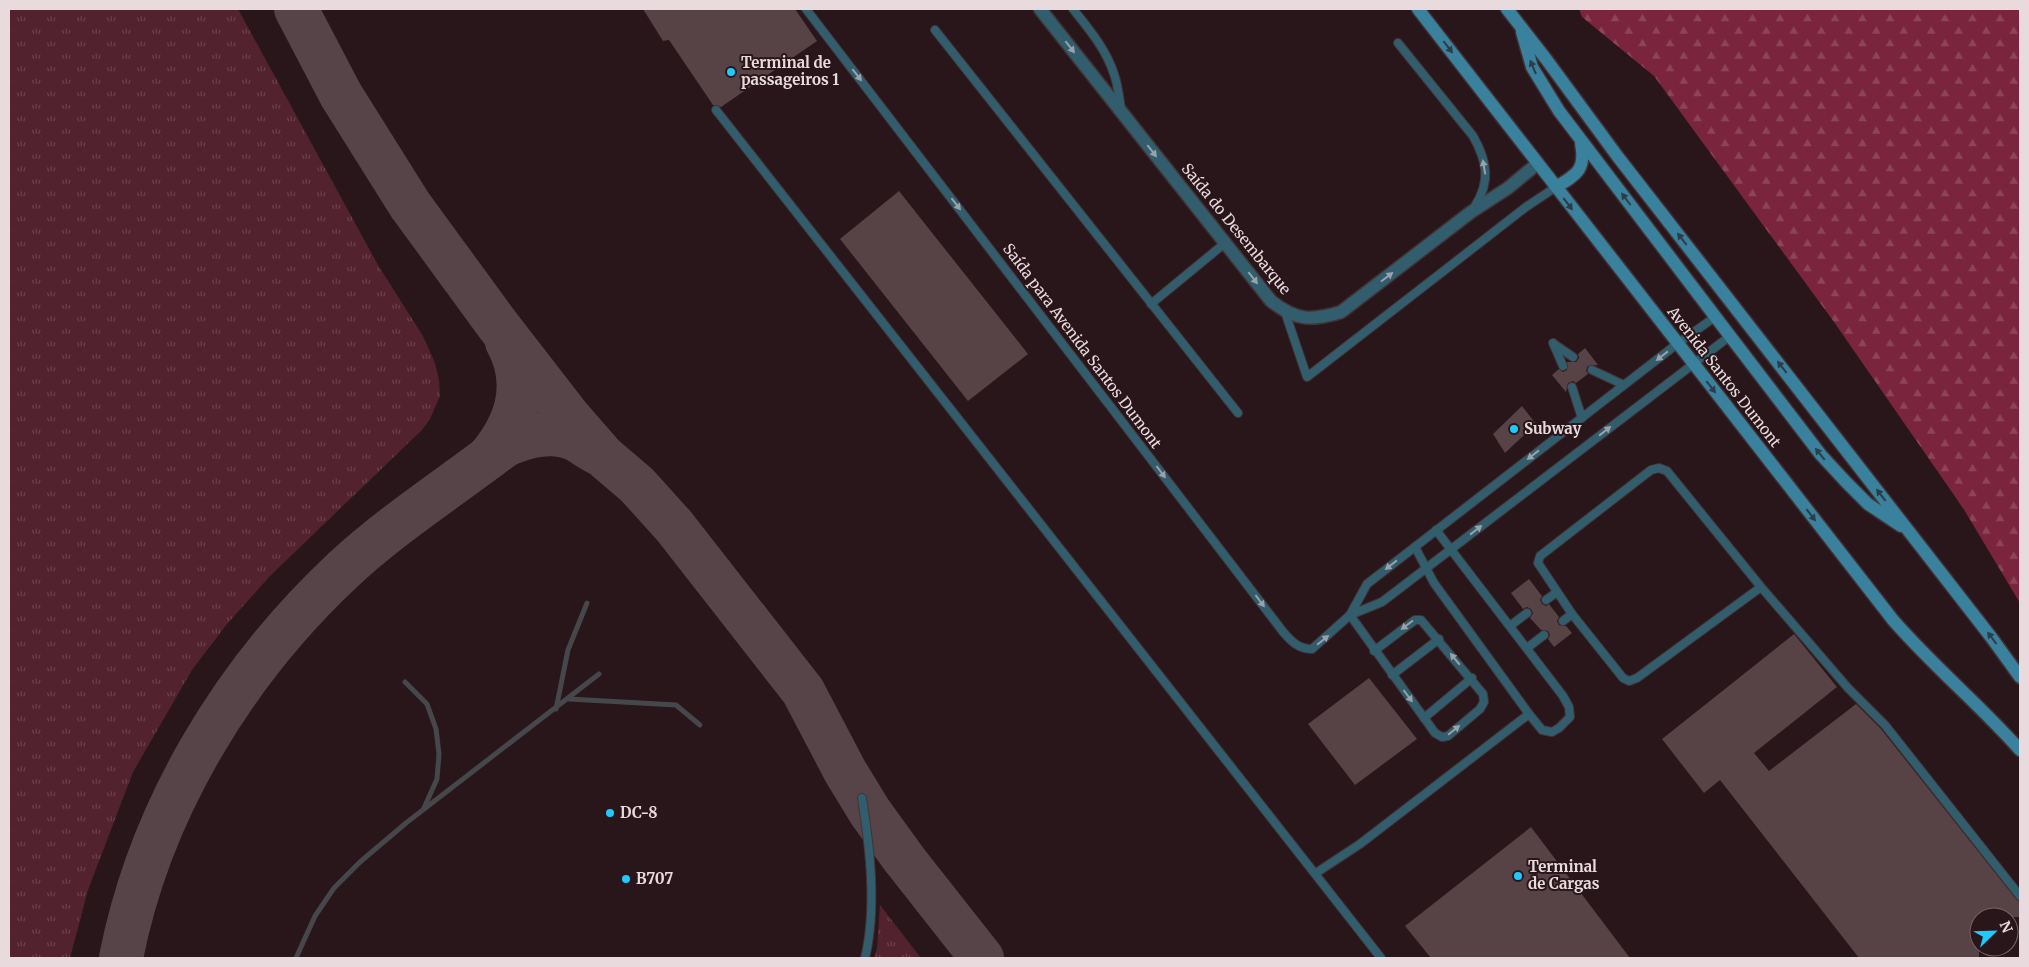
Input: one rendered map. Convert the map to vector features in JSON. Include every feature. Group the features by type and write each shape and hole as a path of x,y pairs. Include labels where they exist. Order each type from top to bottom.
{"main road":[{"name":"Avenida Santos Dumont","path":"1418,9 1893,620 1921,652 1998,725 2020,750"},
{"path":"1507,9 2020,677"},
{"path":"1520,26 1532,67 1559,111 1821,455 1868,504 1909,531"},
{"path":"1556,187 1574,175 1581,166 1583,157 1580,138"},
{"path":"1699,296 1716,283"}],"street":[{"path":"1040,9 1122,112"},
{"name":"Saída do Desembarque","path":"1122,112 1271,302 1285,312 1304,318 1319,319 1340,312 1471,212 1508,188 1537,164"}],"lane":[{"name":"Saída para Avenida Santos Dumont","path":"806,9 1284,633 1298,646 1305,649 1312,648 1350,615"},
{"name":"Saída do Desembarque","path":"1073,9 1095,37 1106,55 1114,75 1122,112"},
{"path":"935,30 1238,414"},
{"path":"1398,43 1481,150 1486,173 1483,193 1471,212"},
{"path":"716,110 1381,958"},
{"path":"1285,312 1307,377 1526,208 1556,187"},
{"path":"1151,304 1225,243"},
{"path":"1350,615 1367,584 1677,344 1715,317"},
{"path":"1350,615 1382,602 1426,570 1730,336"},
{"path":"1563,366 1553,343 1573,358"},
{"path":"1592,370 1624,385"},
{"path":"1572,387 1582,418"},
{"path":"1761,587 1637,678 1629,681 1623,678 1572,614 1538,563 1540,556 1651,470 1660,468 1667,471 1761,587 1848,688 1885,725 2020,896"},
{"path":"1415,547 1426,570 1529,714 1542,730 1552,732 1559,728 1570,717 1570,707 1436,530"},
{"path":"1546,600 1557,592"},
{"path":"1510,626 1527,613"},
{"path":"1563,621 1572,614"},
{"path":"1350,615 1374,651 1435,733 1442,737 1448,736 1480,710 1484,702 1483,694 1472,678 1421,620 1415,620 1374,651"},
{"path":"1527,648 1544,635"},
{"path":"1392,675 1439,640"},
{"path":"1424,718 1472,678"},
{"path":"1316,873 1360,844 1529,714"},
{"path":"862,798 869,844 872,883 869,936 865,958"}],"green space":[{"path":"9,9 238,9 378,265 423,336 435,363 439,380 440,396 430,419 422,430 271,575 227,624 192,670 133,772 88,890 70,958 9,958"},
{"path":"1579,9 2020,9 2020,603 1963,508 1834,322 1654,76 1582,17"},
{"path":"880,905 921,958 874,958 877,948"}],"building":[{"name":"Terminal de passageiros 1","path":"643,9 795,9 817,41 721,107 713,105 669,40 663,41"},
{"path":"899,191 1028,354 968,401 840,239"},
{"path":"1585,348 1598,365 1588,366 1586,370 1588,374 1576,383 1573,381 1568,383 1566,392 1552,375 1559,369 1563,372 1567,370 1567,362 1576,362 1579,358 1578,354"},
{"name":"Subway","path":"1522,406 1536,424 1505,453 1493,434"},
{"path":"1529,579 1542,596 1540,600 1542,604 1546,606 1549,604 1559,617 1557,621 1559,625 1566,626 1572,633 1554,647 1548,639 1550,635 1548,631 1541,630 1530,618 1533,613 1531,609 1527,607 1523,609 1511,593"},
{"path":"1794,634 1837,687 1754,753 1769,771 1856,704 1881,729 2020,902 2020,917 2019,907 1969,907 1969,957 1979,958 1859,958 1720,780 1704,793 1662,739"},
{"path":"1369,678 1417,739 1355,785 1308,724"},
{"name":"Terminal de Cargas","path":"1531,827 1630,958 1431,958 1405,926"}],"waterway":[{"path":"556,709 568,650 587,603"},
{"path":"296,958 315,916 334,888 360,862 406,823 599,674"},
{"path":"405,682 427,704 436,729 439,754 437,779 424,808"},
{"path":"569,699 676,705 700,725"}],"taxiway":[{"path":"296,9 341,95 410,205 497,324 569,417 603,456 637,485 674,526 803,691 845,771 870,812 904,859 982,958"},
{"path":"488,458 506,431 517,403 518,373 507,342"},
{"path":"121,958 134,903 152,849 175,797 202,747 232,699 266,653 303,610 343,570 381,537 504,446 521,439 557,434 574,439 598,453"}],"place":[{"name":"Terminal de passageiros 1","path":"731,72"},
{"name":"Subway","path":"1514,429"},
{"name":"DC-8","path":"610,813"},
{"name":"Terminal de Cargas","path":"1518,876"},
{"name":"B707","path":"626,879"}]}
